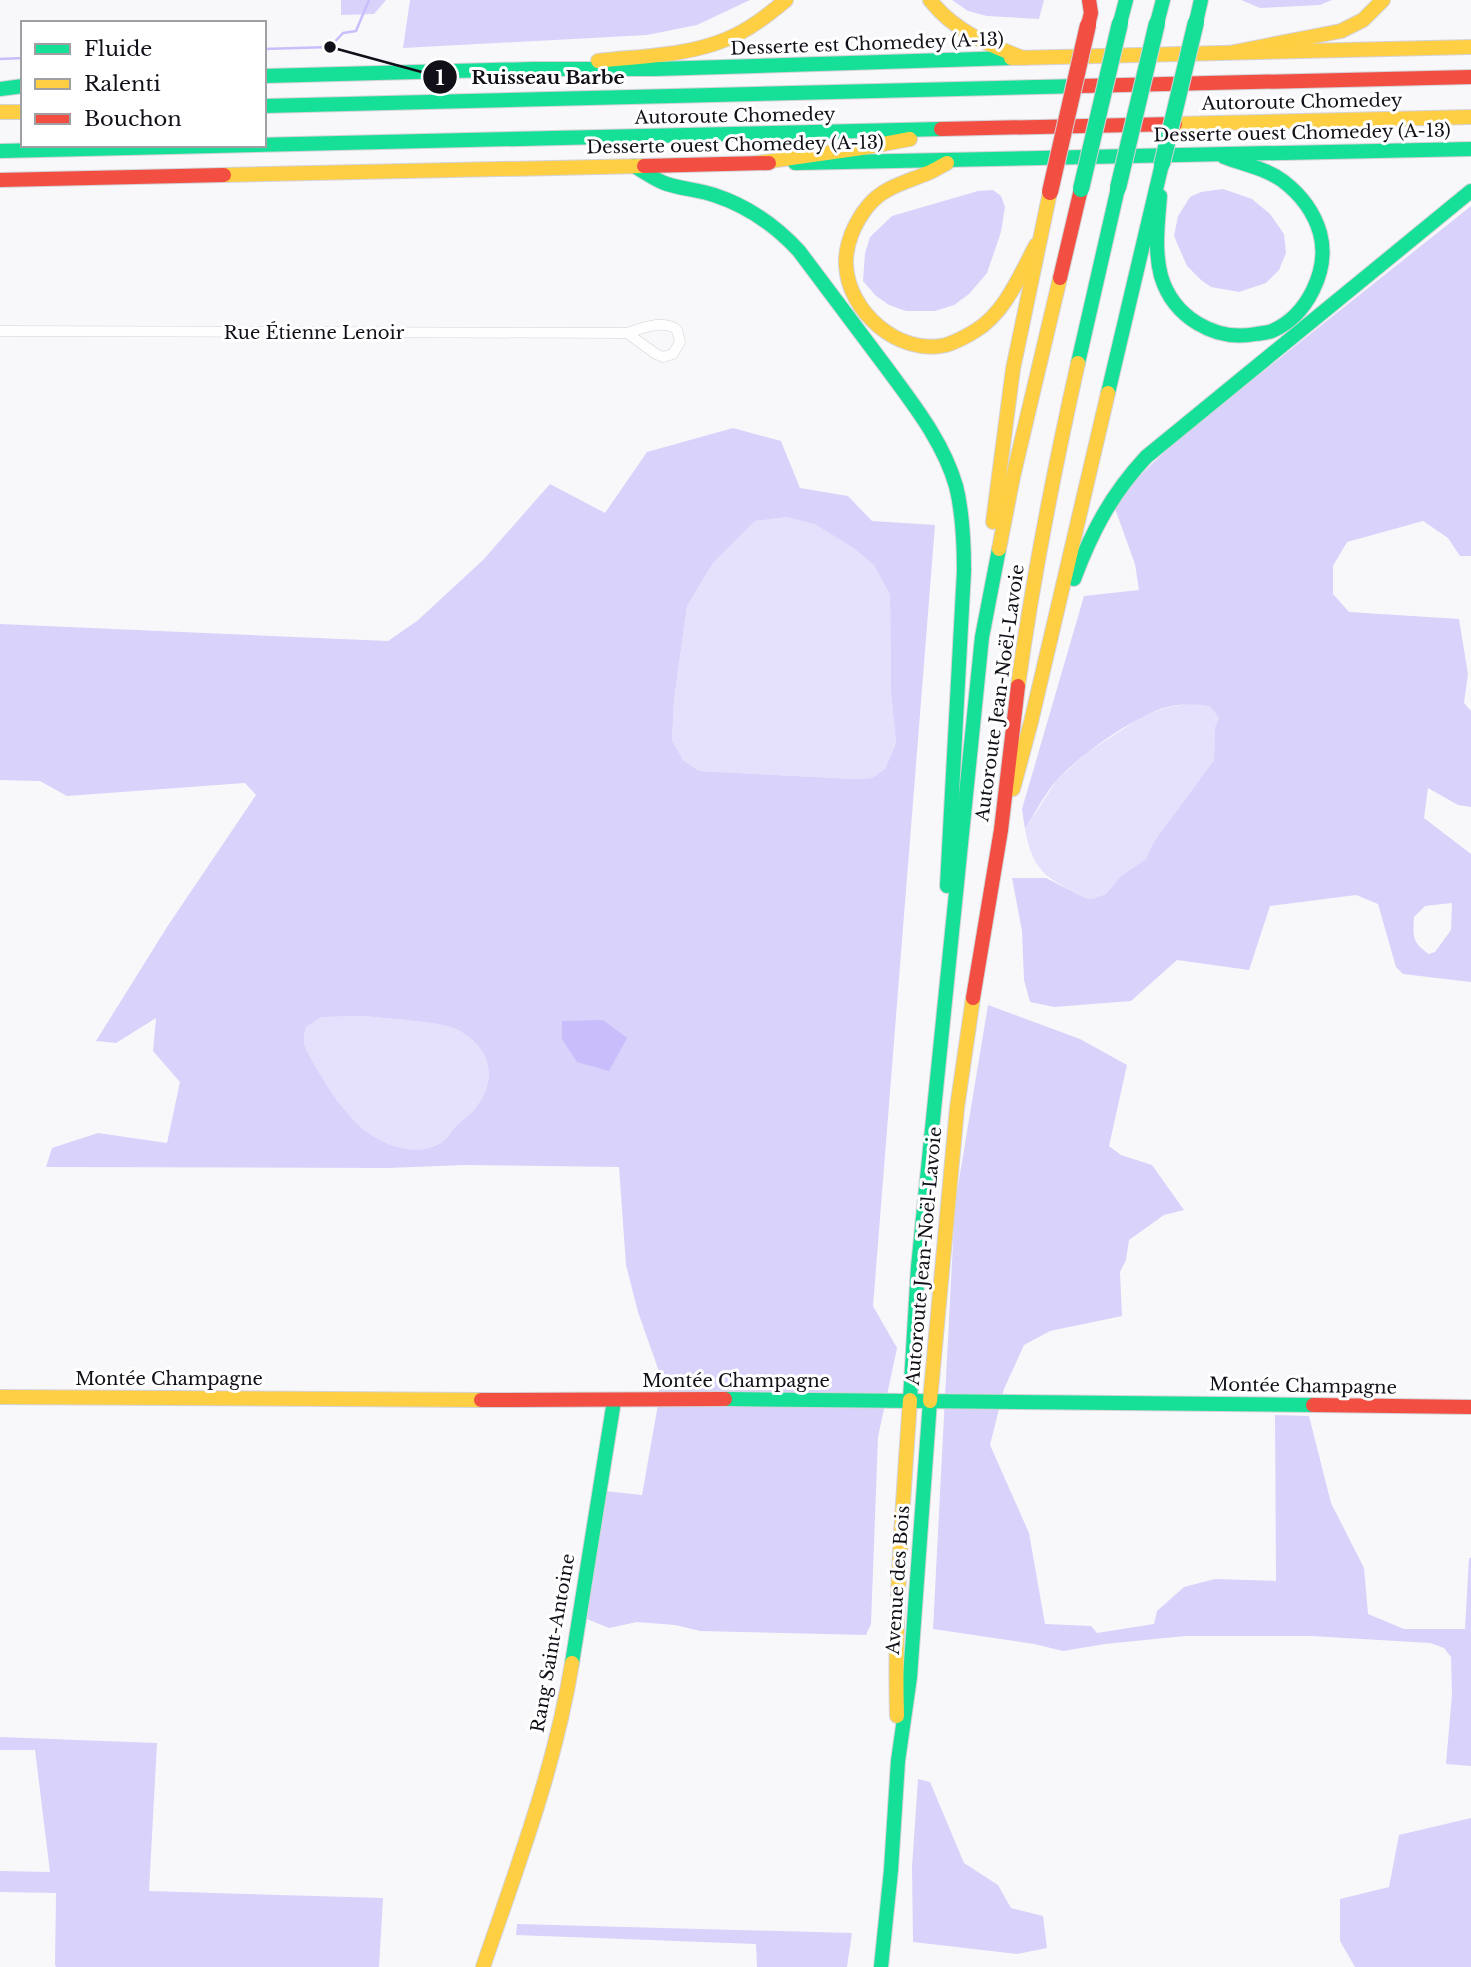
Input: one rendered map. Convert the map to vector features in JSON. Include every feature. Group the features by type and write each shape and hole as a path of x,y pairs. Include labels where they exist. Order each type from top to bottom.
{"main road":[{"path":"533,68 707,46 748,28 786,0"},
{"path":"930,0 943,16 961,31 1023,58"},
{"name":"Autoroute Jean-Noël-Lavoie","path":"910,1401 918,1267 982,637 1013,477 1126,0"},
{"name":"Autoroute Jean-Noël-Lavoie","path":"930,1401 956,1120 979,952 1001,830 1015,707 1041,535 1069,400 1163,0"},
{"path":"1201,0 1162,163 1157,241 1159,266 1169,296 1181,311 1202,327 1228,336 1256,335 1279,327 1303,308 1312,295 1319,279 1323,252 1318,224 1303,198 1282,181 1215,154"},
{"path":"1234,52 1341,31 1363,20 1383,0"},
{"path":"982,637 992,528 1012,381 1039,240 1091,10"},
{"name":"Desserte est Chomedey (A-13)","path":"266,76 533,68 655,69 1471,47"},
{"name":"Autoroute Chomedey","path":"266,106 1471,77"},
{"path":"0,81 21,84"},
{"path":"0,89 21,84"},
{"path":"0,112 21,112"},
{"name":"Autoroute Chomedey","path":"266,145 1471,117"},
{"path":"757,163 961,130"},
{"name":"Autoroute Chomedey","path":"0,151 183,147"},
{"name":"Desserte ouest Chomedey (A-13)","path":"0,180 1471,149"},
{"path":"950,161 927,174 884,191 856,222 847,247 847,279 856,303 873,323 897,339 915,344 942,345 967,337 999,309 1039,240"},
{"path":"634,166 663,183 708,193 738,204 767,220 788,238 918,410 937,439 952,474 963,520 964,563 948,849 943,1015"},
{"path":"1001,830 1020,768 1159,189"},
{"path":"1047,654 1091,533 1110,499 1138,465 1471,191"},
{"name":"Montée Champagne","path":"0,1397 614,1401 662,1399 1471,1407"},
{"name":"Rang Saint-Antoine","path":"483,1967 537,1811 568,1688 614,1401"},
{"name":"Avenue des Bois","path":"883,1967 898,1761 897,1665 902,1509 910,1401"},
{"name":"Avenue des Bois","path":"898,1761 911,1677 930,1401"}],"street":[{"name":"Rue Étienne Lenoir","path":"0,331 627,332 666,324 677,330 680,342 673,354 663,357 627,332"}],"shaded area":[{"path":"341,0 386,0 374,14 341,15"},
{"path":"410,0 750,0 697,25 647,35 403,48"},
{"path":"952,0 1044,0 1039,19 987,16 968,11"},
{"path":"1241,0 1332,0 1320,5 1260,8"},
{"path":"1223,189 1252,199 1270,214 1284,234 1286,253 1279,270 1266,283 1239,292 1211,287 1201,280 1187,266 1174,236 1178,216 1190,197 1201,192"},
{"path":"993,190 1001,196 1005,207 1001,232 987,273 969,294 954,305 935,311 906,311 889,305 876,296 863,281 865,253 870,237 892,216 978,191"},
{"path":"1471,206 1471,556 1460,556 1448,538 1423,521 1347,542 1333,566 1333,594 1349,612 1459,619 1468,674 1464,703 1471,711 1471,807 1458,805 1428,788 1424,818 1471,854 1471,982 1403,974 1396,967 1378,904 1356,895 1270,906 1249,970 1177,960 1131,1001 1054,1007 1030,1002 1024,980 1022,931 1012,878 1046,878 1085,898 1092,899 1106,894 1121,876 1146,859 1153,843 1214,760 1215,727 1219,718 1210,706 1194,704 1167,707 1109,737 1068,769 1049,790 1025,829 1022,809 1084,596 1139,590 1135,564 1114,506 1139,477 1186,433","holes":["1452,903 1451,930 1435,952 1429,954 1419,946 1415,938 1414,917 1425,906"]},
{"path":"733,428 781,441 800,488 848,496 872,521 935,525 873,1306 897,1348 878,1437 871,1624 866,1635 700,1631 675,1625 637,1622 609,1628 587,1619 605,1491 642,1495 662,1380 638,1312 626,1265 619,1167 46,1167 52,1148 98,1133 167,1143 180,1082 153,1051 156,1018 116,1043 96,1041 167,927 256,795 245,783 67,796 40,781 0,780 0,624 388,641 417,621 483,560 550,484 605,513 647,452","holes":["787,517 815,524 852,547 874,565 890,595 891,693 896,743 885,769 872,778 699,771 683,760 672,741 674,700 687,606 713,563 755,521","365,1016 452,1028 471,1039 485,1057 489,1078 481,1100 442,1143 430,1148 400,1148 364,1130 339,1103 309,1055 304,1043 306,1027 322,1017"]},
{"path":"787,517 815,523 852,547 874,565 890,595 891,693 896,743 885,769 872,778 699,771 683,760 672,742 674,700 687,606 713,563 755,521"},
{"path":"1193,703 1210,705 1219,718 1215,727 1214,760 1153,843 1146,859 1121,876 1106,894 1092,899 1072,891 1044,873 1033,856 1025,829 1057,780 1088,752 1143,716 1168,707"},
{"path":"988,1005 1080,1039 1127,1065 1109,1146 1121,1155 1152,1165 1184,1210 1164,1215 1129,1240 1126,1260 1120,1272 1122,1316 1050,1331 1024,1345 1004,1389 990,1445 1029,1533 1045,1624 1091,1626 1097,1633 1154,1624 1157,1611 1184,1587 1215,1579 1276,1581 1275,1415 1309,1416 1331,1503 1364,1568 1368,1614 1404,1629 1465,1629 1471,1558 1471,1766 1446,1764 1452,1694 1451,1657 1444,1648 1430,1643 1311,1636 1185,1636 1063,1651 933,1629 955,1204"},
{"path":"365,1016 452,1028 471,1039 485,1057 489,1078 481,1100 442,1143 430,1148 400,1148 364,1130 339,1103 309,1055 304,1043 306,1027 322,1017"},
{"path":"603,1020 627,1038 609,1071 577,1062 562,1039 562,1021"},
{"path":"0,1737 157,1743 149,1891 383,1898 379,1967 56,1967 56,1893 0,1892 0,1871 50,1872 35,1750 0,1750"},
{"path":"918,1779 930,1782 964,1863 998,1885 1011,1908 1043,1916 1047,1948 1017,1954 913,1942 912,1867"},
{"path":"1471,1818 1471,1967 1355,1967 1340,1941 1340,1899 1389,1887 1399,1835"},
{"path":"517,1924 852,1933 847,1967 757,1967 756,1944 516,1935"}],"waterway":[{"path":"266,49 330,47 343,33 356,31 369,0"},
{"path":"0,59 21,58"}],"traffic: fast":[{"path":"1120,23 1126,0"},
{"path":"1157,23 1163,0"},
{"path":"1196,22 1201,0"},
{"path":"1162,164 1196,22"},
{"path":"1081,189 1120,23"},
{"path":"1118,188 1157,23"},
{"path":"266,76 533,69 655,69 1011,58"},
{"path":"0,89 21,86"},
{"path":"266,106 1081,86"},
{"path":"266,145 941,129"},
{"path":"0,151 171,147"},
{"path":"795,163 1471,149"},
{"path":"1160,196 1157,236 1159,266 1167,291 1175,303 1198,323 1226,334 1266,333 1285,324 1296,315 1313,290 1322,262 1320,233 1306,204 1283,181 1262,170 1224,157"},
{"path":"1108,393 1162,164"},
{"path":"634,166 667,184 726,199 760,217 790,242 917,409 950,469 960,507 964,571 947,886"},
{"path":"1078,363 1118,188"},
{"path":"1074,579 1104,514 1146,457 1471,191"},
{"path":"910,1400 918,1267 982,637 999,549"},
{"path":"725,1399 1313,1405"},
{"path":"572,1663 614,1401"},
{"path":"881,1967 898,1761 910,1677 930,1401"}],"traffic: slow":[{"path":"598,61 664,54 712,45 751,27 786,0"},
{"path":"930,0 960,28 984,42 1023,58"},
{"path":"1234,52 1341,31 1363,20 1383,0"},
{"path":"1011,58 1471,47"},
{"path":"0,112 21,112"},
{"path":"1175,124 1471,117"},
{"path":"757,163 910,139"},
{"path":"947,163 881,194 863,212 855,226 846,257 849,282 866,313 879,326 910,344 928,347 946,345 965,337 986,323 1003,304 1036,245"},
{"path":"224,175 644,166"},
{"path":"993,522 1013,369 1050,192"},
{"path":"999,549 1013,477 1060,278"},
{"path":"1018,686 1045,524 1078,363"},
{"path":"1013,789 1108,393"},
{"path":"930,1401 957,1108 973,998"},
{"path":"0,1397 481,1400"},
{"path":"897,1716 898,1598 910,1400"},
{"path":"483,1967 545,1779 572,1663"}],"traffic: jam":[{"path":"1088,25 1091,13 1089,0"},
{"path":"1050,192 1088,25"},
{"path":"1081,86 1471,77"},
{"path":"941,129 1175,124"},
{"path":"644,166 769,163"},
{"path":"0,180 224,175"},
{"path":"1060,278 1081,189"},
{"path":"973,998 1001,830 1018,686"},
{"path":"481,1400 725,1399"},
{"path":"1313,1405 1471,1407"}],"place":[{"name":"Ruisseau Barbe","path":"330,47"}]}
